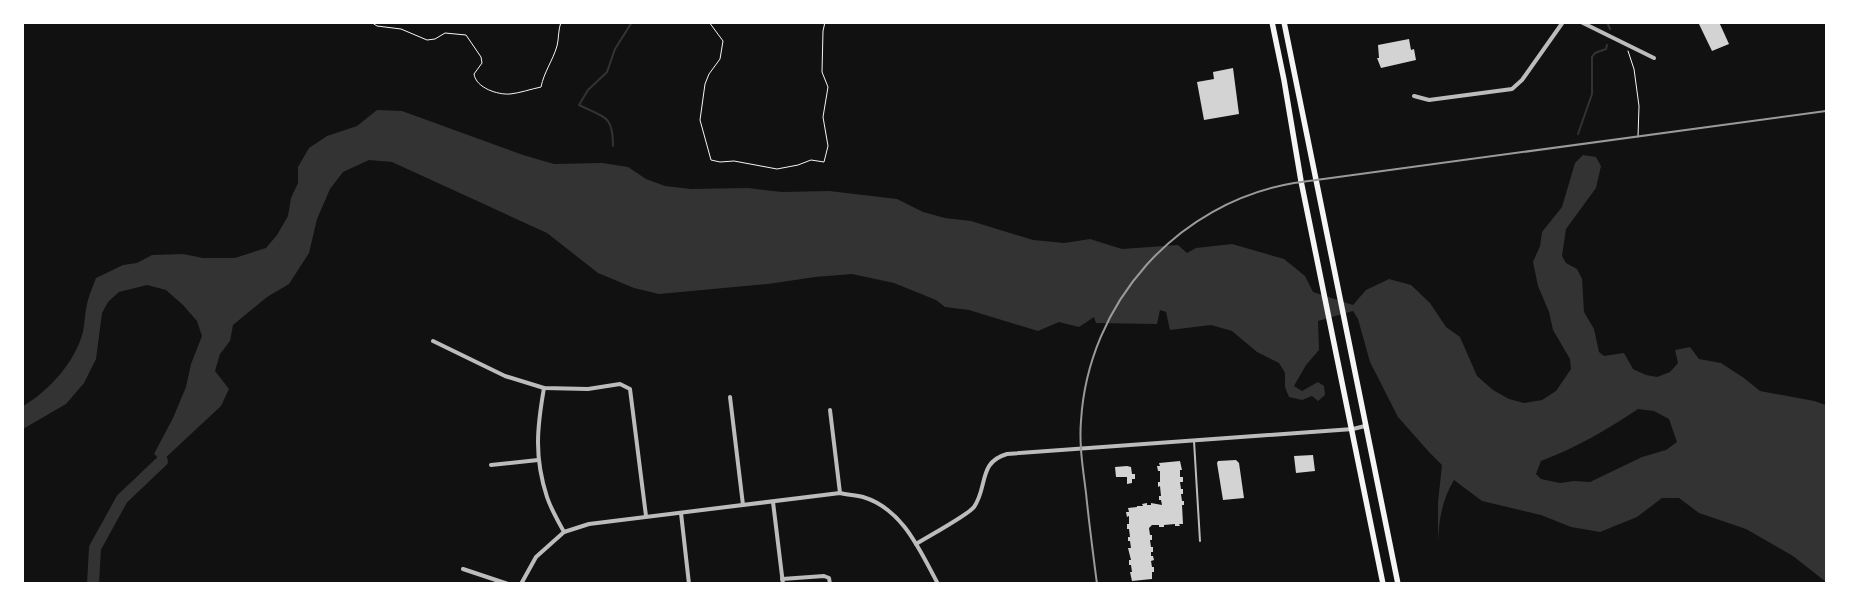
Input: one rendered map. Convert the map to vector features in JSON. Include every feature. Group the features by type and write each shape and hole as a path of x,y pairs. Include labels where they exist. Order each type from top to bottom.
{"main road":[{"path":"1272,22 1301,182 1353,429 1383,584"},
{"path":"1284,22 1398,584"},
{"path":"1284,80 1295,78"}],"street":[{"path":"1414,96 1429,100 1512,89 1522,80 1563,22"},
{"path":"1581,22 1654,58"},
{"path":"434,341 505,376 544,388 588,389 620,384 630,389 646,516"},
{"path":"544,388 538,422 538,460 547,498 564,532"},
{"path":"730,397 743,505"},
{"path":"830,410 840,494"},
{"path":"916,544 974,507 990,463 998,456 1030,451 1353,429 1365,426"},
{"path":"491,465 538,460"},
{"path":"520,584 536,557 564,532 589,524 840,494 864,497 885,508 901,522 916,544 938,584"},
{"path":"773,502 782,581 824,576 829,578 830,584"},
{"path":"681,513 689,584"},
{"path":"463,570 508,584"}],"lane":[{"path":"1194,440 1200,541"}],"path":[{"path":"371,22 378,26 401,29 426,40 435,39 445,33 466,35 482,57 482,63 474,74 475,80 484,89 508,95 541,87 543,77 557,45 561,22"},
{"path":"709,22 723,42 720,59 709,74 705,84 700,120 711,160 720,162 734,161 777,170 811,160 824,162 828,146 823,117 828,87 822,72 825,22"},
{"path":"1629,45 1628,54 1634,69 1639,106 1638,136"}],"shaded area":[{"path":"377,110 402,111 523,155 554,164 602,163 628,167 646,179 665,186 691,189 748,188 782,192 829,191 897,199 923,212 945,218 971,221 1033,240 1064,243 1090,239 1122,249 1178,245 1187,253 1196,248 1232,244 1284,259 1305,276 1313,292 1353,305 1366,290 1389,279 1411,285 1430,303 1446,327 1460,337 1477,376 1493,390 1509,399 1524,403 1542,400 1556,391 1571,369 1570,359 1553,330 1549,312 1538,286 1533,262 1540,246 1542,232 1562,207 1575,163 1583,155 1596,157 1601,166 1596,188 1566,229 1562,256 1566,263 1577,269 1582,279 1584,312 1594,329 1599,352 1604,356 1624,353 1633,369 1646,375 1657,377 1670,372 1678,363 1675,350 1690,347 1699,359 1721,363 1760,391 1826,405 1826,582 1793,556 1746,529 1699,513 1679,498 1662,498 1637,517 1600,532 1571,527 1541,515 1482,501 1454,480 1442,510 1438,542 1438,502 1442,465 1398,417 1370,362 1358,319 1353,311 1318,321 1319,350 1306,365 1294,386 1302,391 1318,382 1324,386 1325,395 1318,401 1312,396 1302,400 1289,397 1285,387 1285,373 1279,363 1257,352 1232,331 1211,325 1170,330 1166,312 1160,310 1157,324 1096,323 1094,317 1079,327 1059,322 1038,331 969,310 945,307 936,300 894,283 852,274 659,294 634,288 598,273 547,233 392,162 369,160 343,172 330,189 317,219 309,253 289,284 267,297 233,325 230,341 220,354 215,371 229,389 221,406 162,461 154,454 173,418 186,387 191,364 202,336 197,321 183,305 166,290 147,285 119,292 108,302 102,313 96,359 84,383 66,404 23,429 23,406 33,400 60,375 74,354 83,332 86,308 96,278 123,265 137,263 152,255 183,254 203,258 235,258 266,248 277,235 288,216 291,198 298,183 298,167 309,148 327,136 357,126","holes":["1638,409 1654,411 1669,419 1677,442 1666,450 1642,457 1590,482 1574,481 1560,483 1541,479 1536,474 1541,461 1591,438"]}],"building":[{"path":"1698,22 1719,22 1729,44 1712,51"},
{"path":"1409,39 1411,50 1414,49 1416,60 1381,68 1377,58 1379,58 1378,45"},
{"path":"1233,68 1239,114 1204,120 1197,82 1214,79 1213,72"},
{"path":"1313,455 1315,471 1296,473 1294,456"},
{"path":"1236,460 1239,463 1244,498 1223,500 1217,463 1218,461"},
{"path":"1180,461 1182,470 1180,470 1180,477 1183,477 1183,482 1180,482 1181,489 1183,489 1183,494 1181,494 1182,501 1184,501 1184,505 1182,505 1183,524 1179,524 1180,526 1175,526 1175,524 1164,525 1164,527 1152,525 1149,528 1150,535 1152,535 1152,540 1150,540 1151,547 1153,547 1151,556 1153,556 1154,560 1151,561 1152,567 1154,567 1152,579 1132,581 1131,565 1129,565 1129,560 1131,560 1128,548 1131,548 1130,541 1128,541 1128,537 1130,537 1129,529 1127,529 1129,516 1127,517 1126,512 1129,512 1128,508 1143,506 1142,504 1147,503 1147,505 1151,505 1151,503 1162,505 1161,500 1159,500 1159,496 1161,496 1160,486 1158,487 1160,471 1158,471 1157,466 1160,466 1159,463"},
{"path":"1115,467 1131,467 1132,474 1135,474 1135,479 1132,479 1132,483 1127,484 1127,477 1116,477"}],"waterway":[{"path":"613,146 611,128 606,119 579,105 588,90 607,72 615,49 632,22"},
{"path":"1607,22 1610,29"},
{"path":"1578,134 1592,94 1592,57 1595,53 1606,49 1607,45"},
{"path":"93,584 95,548 122,499 162,461"}],"railway":[{"path":"1097,584 1081,448 1081,421 1087,378 1101,337 1121,299 1146,265 1177,236 1212,212 1252,194 1294,183 1826,111"}]}
